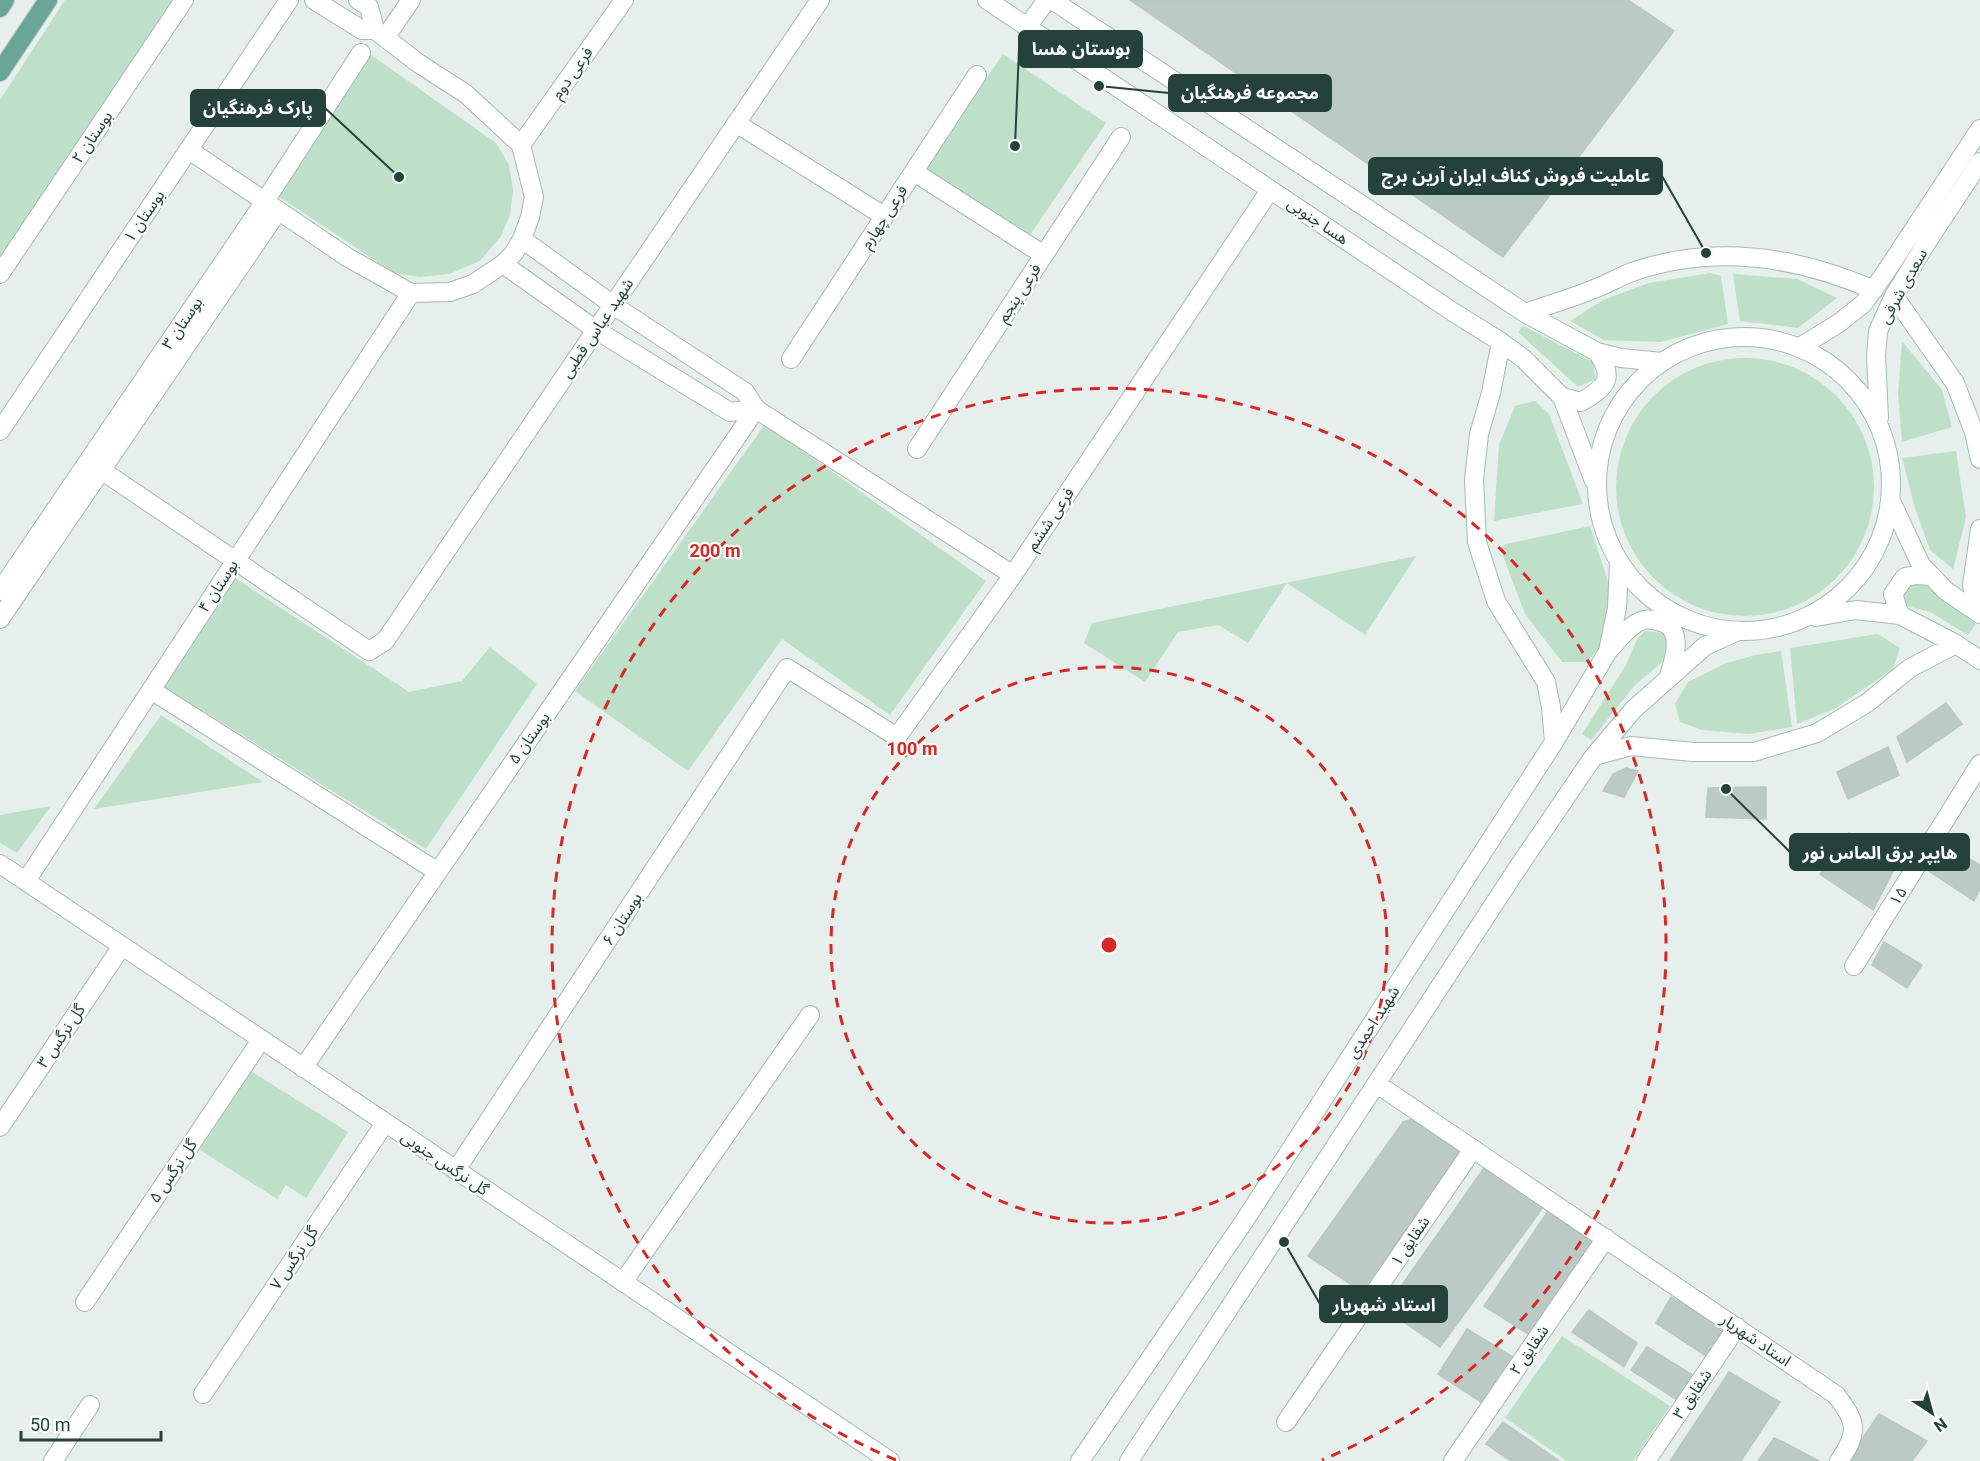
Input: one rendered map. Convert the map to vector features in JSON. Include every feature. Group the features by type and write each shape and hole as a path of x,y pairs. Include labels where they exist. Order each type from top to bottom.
{"main road":[{"path":"0,8 5,0"},
{"path":"0,72 48,0"}],"street":[{"name":"بوستان ۲","path":"0,274 184,0"},
{"name":"بوستان ۱","path":"0,431 289,0"},
{"path":"189,150 358,265 411,292 450,292 473,284 503,264 514,253 530,217 534,197 521,145 466,94 418,63 380,34 362,30 314,0"},
{"path":"358,0 369,7 380,34"},
{"path":"380,34 411,0"},
{"name":"فرعی دوم","path":"521,145 624,0"},
{"name":"شهید عباس قطبی","path":"235,560 369,651 385,641 820,0"},
{"name":"هسا جنوبی","path":"987,0 1524,359 1562,397 1596,487"},
{"path":"1027,27 1047,0"},
{"path":"1052,0 1525,313 1597,352 1622,358 1662,362"},
{"name":"بوستان ۳","path":"0,619 101,470 271,206 361,53"},
{"name":"فرعی چهارم","path":"791,359 977,75"},
{"path":"736,123 885,216"},
{"name":"سعدی شرقی","path":"1880,426 1876,384 1878,331 1919,237 1980,129"},
{"name":"فرعی پنجم","path":"917,449 1121,137"},
{"name":"سعدی شرقی","path":"1800,347 1839,323 1863,304 1980,162"},
{"path":"914,172 1044,255"},
{"name":"فرعی ششم","path":"787,668 897,737 1013,575 1270,190"},
{"name":"بوستان ۳","path":"0,591 271,206"},
{"path":"522,239 613,304 745,392 756,409 1013,575"},
{"path":"1525,313 1594,289 1632,272 1689,258 1720,255 1743,255 1796,264 1845,277 1874,290"},
{"path":"503,264 596,330 730,412 756,409"},
{"name":"بوستان ۴","path":"26,881 411,292"},
{"path":"1894,296 1955,383 1974,432 1980,459"},
{"path":"1805,619 1838,599 1863,571 1882,538 1891,501 1892,479 1890,457 1880,426 1866,401 1848,379 1826,361 1800,347 1768,338 1736,337 1710,341 1685,349 1662,362 1634,386 1613,416 1600,450 1596,487 1600,519 1618,563 1641,591 1669,612 1701,626 1736,632 1759,632 1805,619 1856,610 1900,615 1956,644 1980,660"},
{"path":"1501,342 1491,393 1479,434 1474,480 1478,542 1496,601 1546,682 1554,742"},
{"path":"1562,397 1581,402 1600,391 1608,378 1606,365 1597,352"},
{"name":"بوستان ۵","path":"303,1068 756,409"},
{"path":"101,470 235,560"},
{"path":"1891,501 1921,565 1946,591 1980,613"},
{"path":"1980,529 1972,585 1980,613"},
{"name":"شهید احمدی","path":"1080,1461 1245,1220 1554,742 1608,651 1617,608 1618,563"},
{"path":"1900,615 1893,594 1905,578 1916,575 1932,576"},
{"path":"1608,651 1640,621 1650,619 1661,621 1672,629 1676,639 1677,652 1669,678"},
{"path":"1129,1461 1518,867 1594,756 1634,709 1705,646 1736,632"},
{"path":"1594,756 1631,746 1693,752 1755,752 1807,737 1867,703 1910,668 1956,644"},
{"name":"بوستان ۶","path":"456,1170 787,668"},
{"path":"151,690 438,872"},
{"name":"۱۵","path":"1854,966 1980,764"},
{"name":"گل نرگس جنوبی","path":"0,864 890,1461"},
{"name":"گل نرگس ۳","path":"0,1127 122,946"},
{"path":"623,1282 810,1015"},
{"name":"گل نرگس ۵","path":"85,1302 261,1040"},
{"name":"استاد شهریار","path":"1377,1084 1836,1395 1849,1411 1854,1427 1850,1445 1839,1461"},
{"name":"گل نرگس ۷","path":"203,1394 385,1123"},
{"name":"شقایق ۱","path":"1286,1422 1473,1149"},
{"name":"شقایق ۲","path":"1453,1461 1606,1239"},
{"name":"شقایق ۳","path":"1647,1461 1737,1327"},
{"path":"53,1461 90,1405"}],"green space":[{"path":"65,0 172,0 0,257 0,100"},
{"path":"367,52 496,143 509,165 513,190 510,215 501,236 480,261 449,274 420,277 394,273 277,195"},
{"path":"1003,54 1106,123 1028,238 925,168"},
{"path":"1710,273 1721,276 1728,324 1661,342 1604,340 1570,321 1603,300 1649,283"},
{"path":"1733,274 1797,279 1837,298 1798,328 1740,321"},
{"path":"1523,326 1593,362 1596,379 1578,387 1518,332"},
{"path":"1902,341 1942,390 1952,427 1902,442 1898,394"},
{"path":"1745,358 1770,361 1794,368 1816,380 1836,396 1852,416 1864,438 1871,462 1874,487 1871,512 1864,536 1852,558 1836,578 1816,594 1794,606 1770,613 1745,616 1720,613 1696,606 1674,594 1654,578 1638,558 1626,536 1619,512 1616,487 1619,462 1626,438 1638,416 1654,396 1674,380 1696,368 1720,361"},
{"path":"1535,401 1549,414 1583,504 1494,521 1499,445 1515,406"},
{"path":"765,424 986,581 890,715 782,639 688,771 575,691"},
{"path":"1956,451 1966,517 1953,569 1930,550 1915,508 1902,458"},
{"path":"1590,526 1610,588 1603,643 1587,662 1562,662 1525,614 1500,548 1506,544"},
{"path":"1416,556 1365,635 1287,583 1248,643 1218,625 1178,632 1145,682 1084,643 1092,623"},
{"path":"232,576 409,692 462,681 490,647 537,684 426,849 158,683"},
{"path":"1915,582 1927,586 1976,624 1968,635 1930,612 1907,606 1903,591"},
{"path":"1645,631 1663,633 1671,647 1666,659 1635,685 1591,740 1582,734 1626,665 1637,639"},
{"path":"1878,634 1900,648 1893,669 1834,709 1797,724 1790,648"},
{"path":"1781,651 1792,727 1749,734 1702,730 1680,722 1675,704 1688,682 1724,664 1755,655"},
{"path":"161,715 263,782 94,809"},
{"path":"51,806 17,853 0,843 0,815"},
{"path":"251,1071 348,1132 306,1198 286,1185 277,1199 200,1150"},
{"path":"1562,1336 1670,1406 1633,1461 1567,1461 1505,1418"}],"building":[{"path":"1130,0 1628,0 1674,31 1503,257"},
{"path":"1946,703 1962,724 1907,762 1897,737"},
{"path":"1888,747 1899,775 1848,799 1837,772"},
{"path":"1626,768 1638,771 1624,797 1603,791 1613,774"},
{"path":"1766,787 1766,819 1706,817 1708,788"},
{"path":"1849,833 1898,862 1873,910 1820,874"},
{"path":"1948,846 1980,865 1980,889 1974,901 1929,871"},
{"path":"1884,942 1922,965 1907,988 1872,965"},
{"path":"1416,1118 1465,1153 1367,1295 1308,1256 1403,1122"},
{"path":"1484,1168 1544,1206 1440,1347 1385,1309"},
{"path":"1548,1211 1591,1240 1593,1250 1533,1337 1484,1306"},
{"path":"1671,1297 1728,1332 1709,1358 1656,1323"},
{"path":"1589,1310 1637,1343 1624,1367 1572,1332"},
{"path":"1467,1329 1518,1360 1487,1406 1438,1374"},
{"path":"1647,1347 1696,1377 1680,1402 1631,1370"},
{"path":"1729,1372 1780,1402 1741,1461 1670,1461"},
{"path":"1879,1414 1927,1441 1912,1461 1847,1461"},
{"path":"1503,1422 1558,1460 1511,1461 1486,1444"},
{"path":"1774,1438 1783,1442 1819,1461 1758,1461"}],"place":[{"name":"مجموعه فرهنگیان","path":"1099,86"},
{"name":"بوستان هسا","path":"1015,146"},
{"name":"پارک فرهنگیان","path":"399,177"},
{"name":"عاملیت فروش کناف ایران آرین برج","path":"1706,253"},
{"name":"هایپر برق الماس نور","path":"1726,789"},
{"name":"استاد شهریار","path":"1284,1242"}]}
